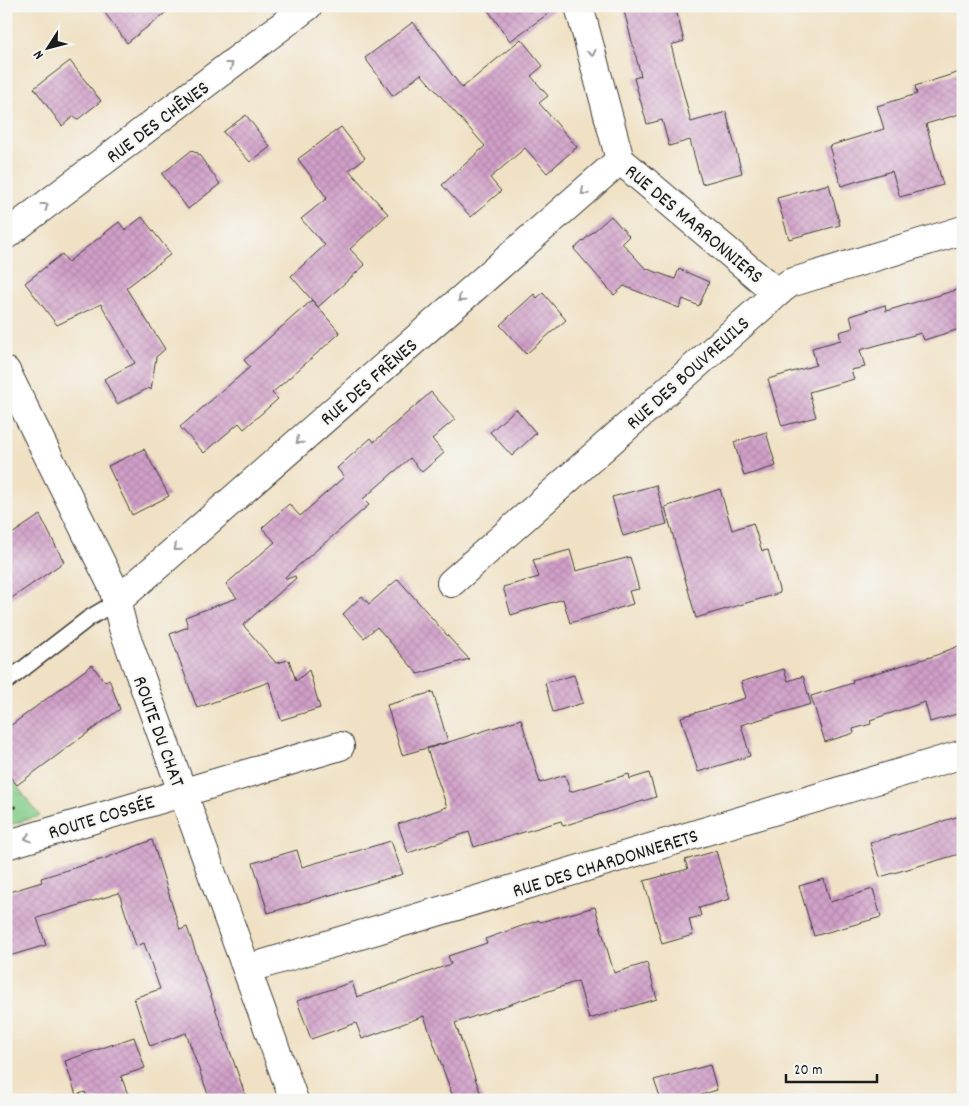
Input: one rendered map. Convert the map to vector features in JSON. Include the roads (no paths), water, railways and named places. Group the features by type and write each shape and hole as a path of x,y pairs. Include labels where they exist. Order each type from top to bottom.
{"street":[{"name":"RUE DES CHÊNES","path":"6,235 308,6"},
{"name":"RUE DES MARRONNIERS","path":"579,6 620,160 777,293"},
{"name":"RUE DES FRÊNES","path":"116,602 620,160"},
{"name":"RUE DES BOUVREUILS","path":"451,583 790,283 963,230"},
{"name":"ROUTE DU CHAT","path":"6,371 113,586 123,628 294,1100"},
{"name":"ROUTE COSSÉE","path":"6,845 340,746"},
{"name":"RUE DES CHARDONNERETS","path":"247,969 963,754"}],"lane":[{"path":"6,682 89,618 116,602"}]}
